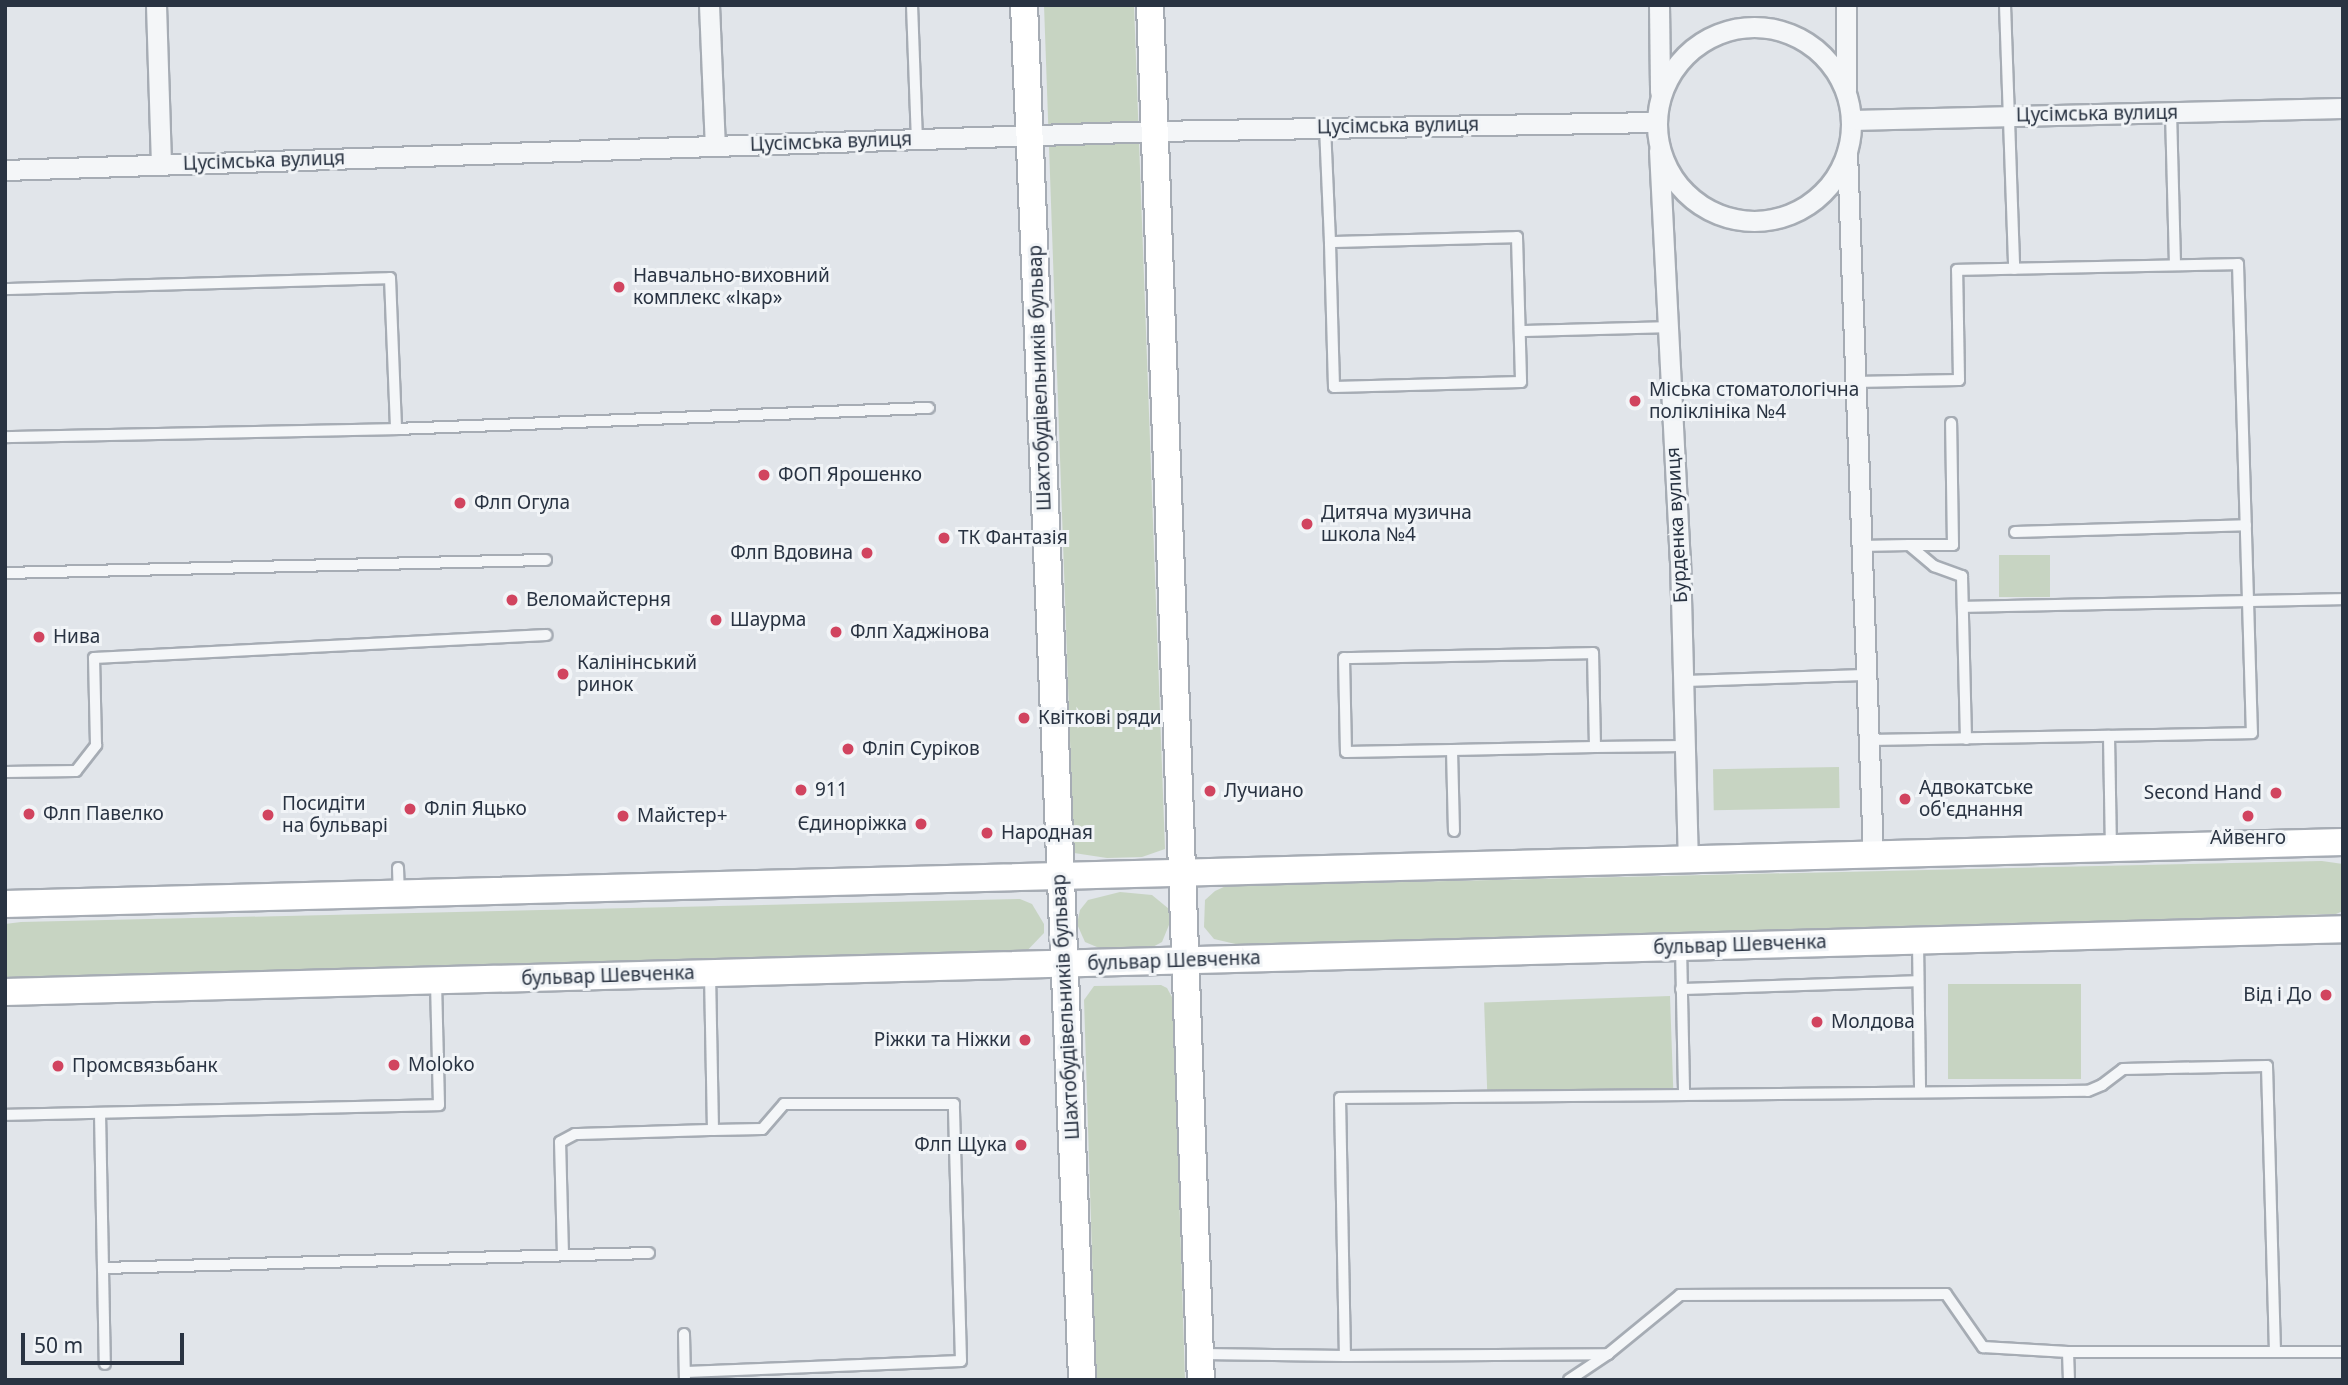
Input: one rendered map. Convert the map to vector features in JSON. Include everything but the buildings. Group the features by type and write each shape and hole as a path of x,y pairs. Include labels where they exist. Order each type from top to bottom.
{"main road":[{"name":"Шахтобудівельників бульвар","path":"1024,5 1082,1380"},
{"path":"1150,5 1201,1367"},
{"path":"5,904 2343,842"},
{"name":"бульвар Шевченка","path":"5,992 2343,929"}],"street":[{"path":"156,5 161,165"},
{"path":"709,5 715,146"},
{"path":"1659,5 1659,150 1679,188 1697,204 1728,219 1748,222 1768,221 1797,212 1824,192 1838,174 1847,152"},
{"path":"1846,5 1847,94 1851,120 1847,152 1854,382 1873,854"},
{"path":"1660,96 1675,66 1695,47 1731,30 1755,27 1775,30 1806,43 1826,59 1847,94"},
{"name":"Цусімська вулиця","path":"1851,120 2343,108"},
{"name":"Цусімська вулиця","path":"5,170 1155,131 1657,122"},
{"name":"Бурденка вулиця","path":"1659,150 1686,746 1688,859"}],"lane":[{"path":"912,5 917,139"},
{"path":"2005,5 2014,269"},
{"path":"2171,112 2175,265"},
{"path":"1325,127 1334,387 1521,382 1517,237 1330,242"},
{"path":"1854,382 1959,380 1957,270 2238,264 2252,733 1868,740"},
{"path":"5,289 390,278 396,429"},
{"path":"1520,331 1668,327"},
{"path":"5,437 396,429 929,408"},
{"path":"1860,546 1953,544 1951,423"},
{"path":"2015,532 2246,525"},
{"path":"1909,545 1934,566 1962,576 1966,739"},
{"path":"5,573 546,560"},
{"path":"1963,607 2343,599"},
{"path":"5,772 76,771 90,754 96,746 94,658 546,635"},
{"path":"1595,747 1593,653 1344,658 1346,752 1686,746"},
{"path":"1683,681 1866,675"},
{"path":"2109,736 2111,848"},
{"path":"1452,750 1454,831"},
{"path":"397,868 399,895"},
{"path":"1918,941 1920,1092"},
{"path":"1681,947 1684,1095"},
{"path":"710,973 713,1130"},
{"path":"5,1115 439,1105 436,980"},
{"path":"1681,989 1918,981"},
{"path":"1345,1356 1340,1098 2088,1091 2102,1085 2123,1069 2267,1066 2275,1352"},
{"path":"563,1255 560,1142 575,1134 762,1129 784,1104 954,1104 961,1361 685,1376 684,1334"},
{"path":"100,1113 105,1364"},
{"path":"103,1268 649,1253"},
{"path":"1569,1380 1608,1354 1680,1295 1946,1294 1983,1347 2068,1352 2343,1352"},
{"path":"2068,1352 2069,1380"},
{"path":"1201,1367 1345,1356 1608,1354"}],"green space":[{"path":"1044,5 1134,5 1165,849 1142,857 1107,858 1074,853"},
{"path":"1999,555 2050,555 2050,597 1999,597"},
{"path":"1839,767 1840,808 1714,810 1713,769"},
{"path":"2322,861 2343,864 2343,911 2336,914 1244,946 1214,939 1204,927 1205,900 1226,886"},
{"path":"1120,892 1152,895 1169,909 1171,920 1162,942 1149,949 1104,950 1085,942 1077,924 1080,910 1088,900"},
{"path":"1020,899 1032,904 1044,924 1044,933 1022,956 5,980 5,924 21,922"},
{"path":"1948,984 2081,984 2081,1079 1948,1079"},
{"path":"1161,985 1167,988 1173,999 1185,1380 1096,1380 1084,1000 1094,986"},
{"path":"1670,996 1673,1091 1487,1097 1484,1002"}],"place":[{"name":"Навчально-виховний комплекс «Ікар»","path":"619,287"},
{"name":"Міська стоматологічна поліклініка №4","path":"1635,401"},
{"name":"ФОП Ярошенко","path":"764,475"},
{"name":"Флп Огула","path":"460,503"},
{"name":"Дитяча музична школа №4","path":"1307,524"},
{"name":"ТК Фантазія","path":"944,538"},
{"name":"Флп Вдовина","path":"867,553"},
{"name":"Веломайстерня","path":"512,600"},
{"name":"Шаурма","path":"716,620"},
{"name":"Флп Хаджінова","path":"836,632"},
{"name":"Нива","path":"39,637"},
{"name":"Калінінський ринок","path":"563,674"},
{"name":"Квіткові ряди","path":"1024,718"},
{"name":"Фліп Суріков","path":"848,749"},
{"name":"911","path":"801,790"},
{"name":"Лучиано","path":"1210,791"},
{"name":"Second Hand","path":"2276,793"},
{"name":"Адвокатське об'єднання","path":"1905,799"},
{"name":"Фліп Яцько","path":"410,809"},
{"name":"Флп Павелко","path":"29,814"},
{"name":"Посидіти на бульварі","path":"268,815"},
{"name":"Майстер+","path":"623,816"},
{"name":"Айвенго","path":"2248,816"},
{"name":"Єдиноріжка","path":"921,824"},
{"name":"Народная","path":"987,833"},
{"name":"Від і До","path":"2326,995"},
{"name":"Молдова","path":"1817,1022"},
{"name":"Ріжки та Ніжки","path":"1025,1040"},
{"name":"Moloko","path":"394,1065"},
{"name":"Промсвязьбанк","path":"58,1066"},
{"name":"Флп Щука","path":"1021,1145"}]}
